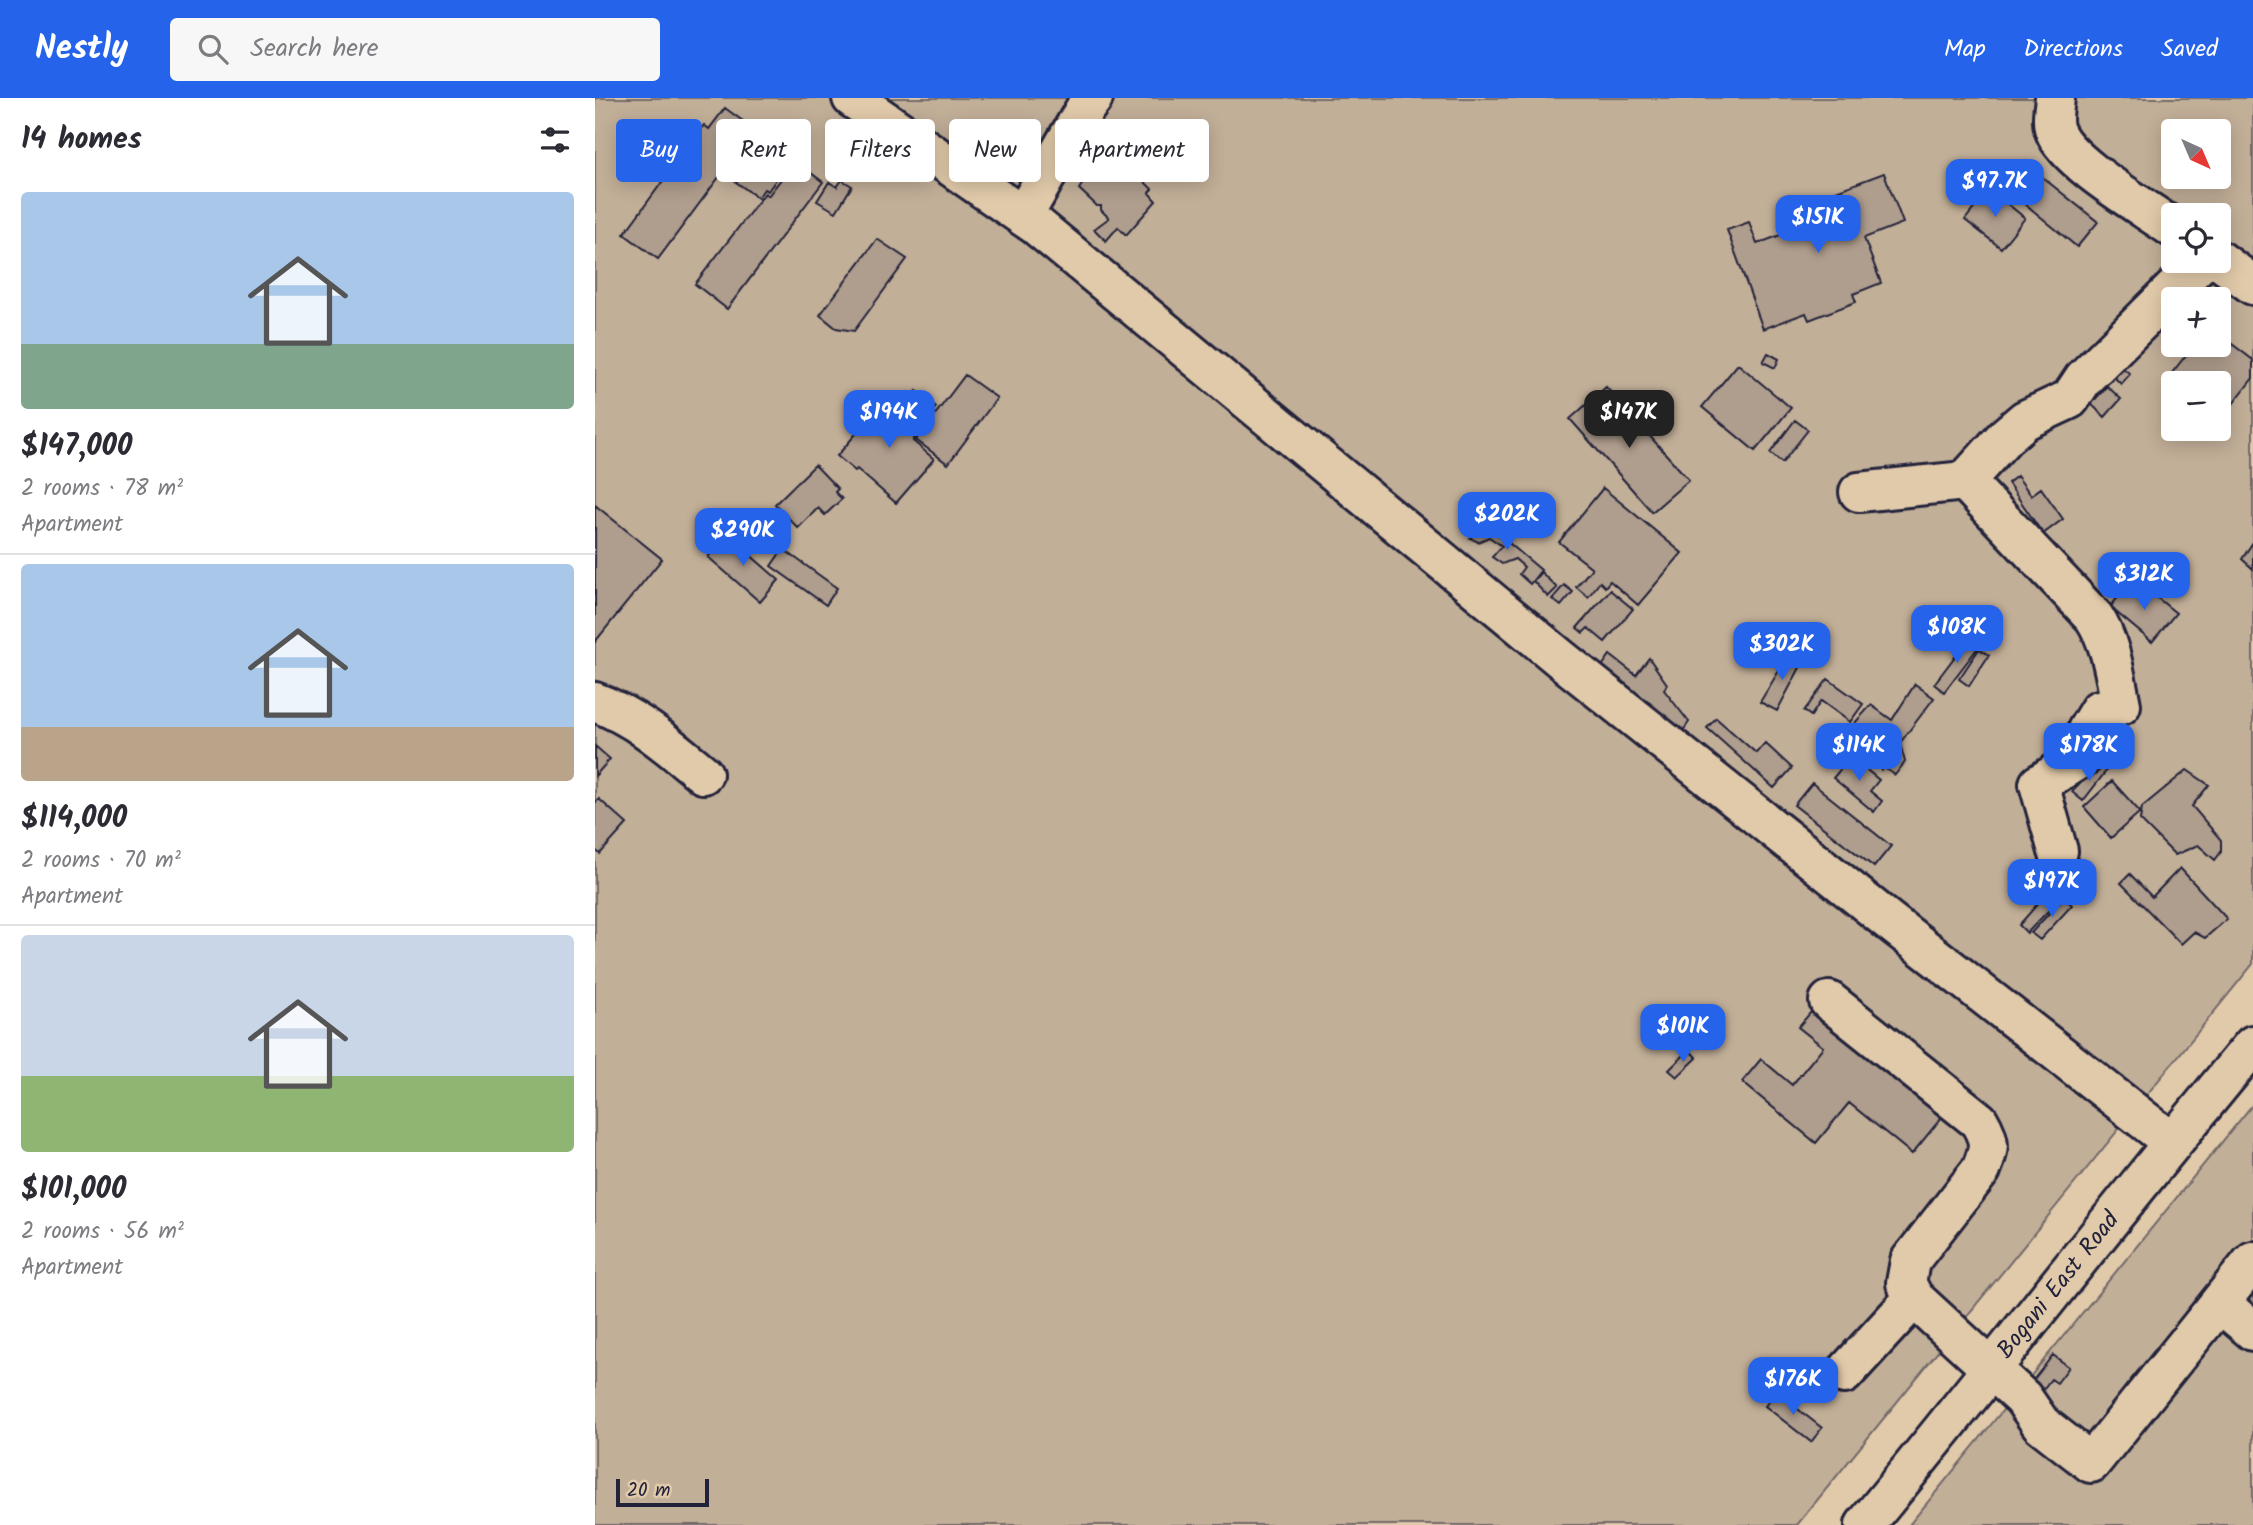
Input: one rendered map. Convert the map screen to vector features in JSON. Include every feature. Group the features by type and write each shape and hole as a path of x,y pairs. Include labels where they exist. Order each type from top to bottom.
{"street":[{"path":"852,98 1023,216 1561,659 1899,930 2172,1142"},
{"path":"1023,216 1093,98"},
{"path":"2055,98 2053,118 2056,133 2077,161 2161,220"},
{"path":"2231,269 2253,285"},
{"path":"1859,492 1965,481 2005,437 2025,420 2070,399 2084,378 2190,273"},
{"path":"1965,481 2094,617 2103,629 2108,645 2121,705 2099,710 2087,730 2084,756 2039,783 2058,851"},
{"path":"595,702 645,726 703,774"},
{"path":"1829,1001 1979,1121 1988,1136 1989,1152 1981,1170 1910,1261 1906,1283 1914,1298 2023,1398 2041,1424 2091,1463 2253,1261"},
{"name":"Bogani East Road","path":"1864,1525 2253,1045"},
{"path":"1845,1374 1914,1298"},
{"path":"2220,1303 2253,1331"}],"shaded area":[{"path":"595,98 2253,98 2253,964 1797,1525 595,1525"},
{"path":"2253,1104 2253,1525 1909,1525"}],"building":[{"path":"725,108 740,119 717,119"},
{"path":"716,120 716,181 658,259 624,234 662,182 702,182 702,128 704,125 709,129"},
{"path":"2032,169 2098,222 2077,247 2012,193"},
{"path":"811,173 823,182 727,309 695,284 765,193 768,196 779,182 811,182"},
{"path":"1884,173 1903,223 1864,238 1881,283 1853,294 1856,302 1809,320 1806,313 1763,329 1727,230 1749,222 1757,244 1817,221 1809,201"},
{"path":"736,182 774,182 768,191 764,189 758,198"},
{"path":"829,182 837,187 841,182 852,186 836,212 817,201"},
{"path":"1084,182 1145,182 1152,189 1149,193 1156,201 1126,235 1118,227 1106,241 1094,229 1109,218 1101,210 1101,206 1097,206 1079,189"},
{"path":"1989,189 2025,218 2001,248 1965,220"},
{"path":"877,239 907,259 854,331 836,328 820,315"},
{"path":"2231,343 2253,360 2253,378 2231,406 2231,371 2173,371 2185,357 2231,357"},
{"path":"1768,353 1779,359 1775,368 1763,362"},
{"path":"1738,364 1791,408 1755,451 1702,407"},
{"path":"2122,367 2130,374 2121,384 2113,376"},
{"path":"965,375 997,398 948,464 916,440"},
{"path":"2107,386 2121,399 2105,417 2091,404"},
{"path":"1606,387 1689,480 1652,512 1570,419"},
{"path":"917,391 936,407 929,415 910,399"},
{"path":"885,400 900,413 908,403 926,419 913,441 934,459 896,503 857,469 855,471 837,456"},
{"path":"1795,420 1808,430 1782,463 1770,453"},
{"path":"815,465 838,489 835,492 842,499 825,515 818,508 798,528 775,504"},
{"path":"2017,476 2031,495 2041,488 2063,519 2043,534 2008,483"},
{"path":"1603,488 1682,553 1638,605 1610,581 1605,587 1600,582 1588,597 1576,587 1592,568 1559,542"},
{"path":"595,505 662,559 595,642"},
{"path":"1484,522 1541,570 1530,584 1519,574 1524,567 1515,559 1502,564 1492,557 1502,546 1489,537 1478,542 1470,538"},
{"path":"727,535 779,580 760,602 708,557"},
{"path":"2253,542 2253,569 2242,559"},
{"path":"783,549 837,588 826,605 771,566"},
{"path":"1541,572 1557,588 1548,597 1533,581"},
{"path":"2140,584 2176,613 2152,642 2110,607 2124,590 2130,595"},
{"path":"1564,585 1573,592 1561,606 1552,599"},
{"path":"1610,590 1633,609 1605,642 1588,628 1583,633 1577,628"},
{"path":"1969,638 1979,646 1944,692 1934,684"},
{"path":"1979,649 1989,655 1969,686 1959,679"},
{"path":"1791,651 1804,660 1777,711 1760,702"},
{"path":"1610,655 1636,675 1649,658 1667,684 1664,690 1689,722 1676,741 1598,672"},
{"path":"1828,679 1863,704 1850,722 1821,701 1811,716 1804,711"},
{"path":"1915,684 1934,698 1900,743 1905,762 1895,775 1884,768 1882,770 1856,748 1865,736 1853,725 1871,705 1892,720"},
{"path":"1716,718 1756,753 1765,743 1792,768 1774,788 1707,728"},
{"path":"595,746 610,759 595,776"},
{"path":"1851,757 1879,780 1870,791 1882,801 1874,812 1833,778"},
{"path":"2099,764 2106,771 2083,801 2072,792"},
{"path":"2187,770 2209,785 2192,806 2221,840 2221,852 2215,860 2198,845 2175,855 2140,820 2142,807"},
{"path":"2112,781 2140,812 2111,838 2084,807"},
{"path":"1812,783 1891,846 1874,867 1794,805"},
{"path":"599,799 627,824 600,854 595,850 595,803"},
{"path":"2180,868 2227,919 2205,938 2194,932 2181,944 2121,883 2130,874 2152,897"},
{"path":"2056,883 2067,891 2027,933 2019,925"},
{"path":"2064,897 2072,905 2040,940 2031,933"},
{"path":"1818,1004 1947,1111 1912,1154 1849,1103 1816,1143 1742,1082 1761,1059 1792,1085 1823,1047 1798,1027"},
{"path":"1689,1050 1697,1058 1677,1077 1669,1070"},
{"path":"2053,1355 2069,1367 2057,1383 2051,1379 2041,1392 2031,1383"},
{"path":"1776,1392 1822,1428 1811,1442 1765,1406"}]}
